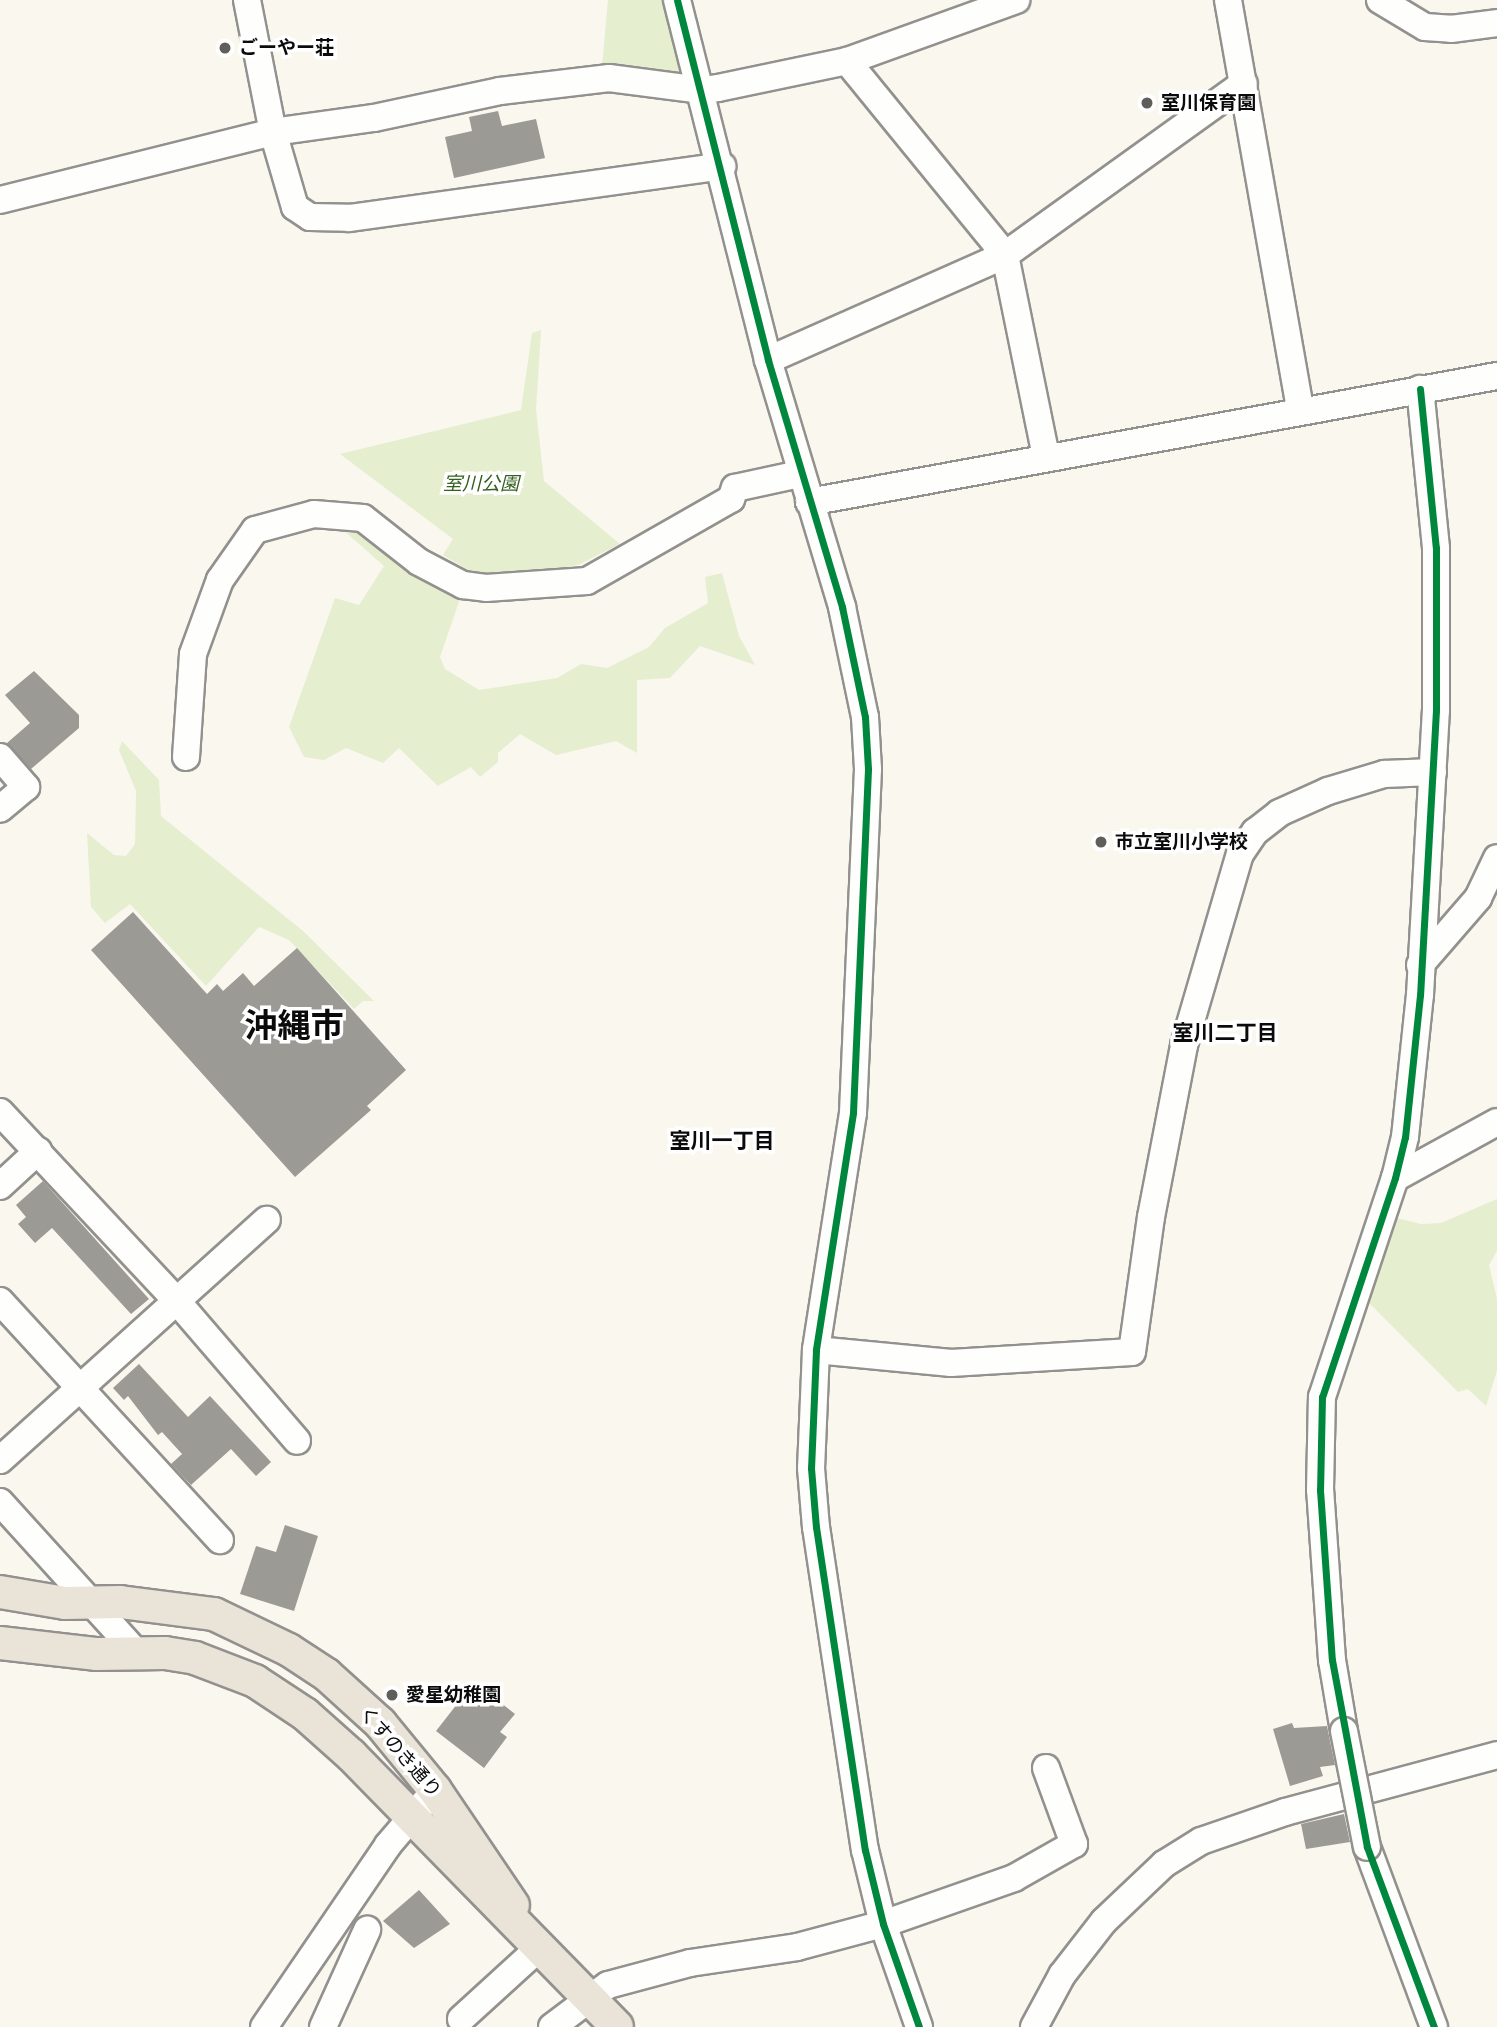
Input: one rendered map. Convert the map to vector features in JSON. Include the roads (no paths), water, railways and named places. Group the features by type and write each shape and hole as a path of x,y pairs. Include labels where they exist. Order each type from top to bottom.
{"main road":[{"name":"くすのき通り","path":"0,1592 65,1603 90,1602 214,1614 289,1650 359,1703 435,1790 540,1947"},
{"name":"くすのき通り","path":"0,1643 97,1654 136,1652 195,1658 255,1681 304,1714 410,1816 617,2027"}],"street":[{"path":"247,0 273,132 295,206 310,216 349,218 722,166"},
{"path":"677,0 722,166 768,360 855,662 868,769 853,1113 816,1350 811,1430 816,1527 864,1850 883,1924 919,2027"},
{"path":"0,201 273,132 572,80 609,78 702,90 847,61 1016,0"},
{"path":"1228,0 1300,409"},
{"path":"1380,0 1425,27 1462,29 1497,23"},
{"path":"847,61 1005,255 1046,456"},
{"path":"768,360 1005,255 1244,83"},
{"path":"809,502 1300,409 1497,376"},
{"path":"1420,389 1436,548 1433,772 1405,1137 1395,1178 1322,1397 1321,1490 1328,1608 1344,1731 1367,1847 1434,2027"},
{"path":"186,757 194,654 220,580 255,530 314,514 363,518 419,562 463,585 486,588 587,581 731,499 735,488 800,474"},
{"path":"0,757 26,787 0,809"},
{"path":"816,1350 950,1363 1132,1352 1151,1217 1184,1045 1240,855 1255,832 1279,813 1328,791 1384,774 1433,772"},
{"path":"1420,965 1478,898 1497,859"},
{"path":"0,1112 175,1299 297,1441"},
{"path":"1395,1178 1497,1122"},
{"path":"0,1186 38,1152"},
{"path":"0,1460 175,1299 267,1220"},
{"path":"0,1301 220,1539"},
{"path":"0,1502 136,1652"},
{"path":"1034,2027 1062,1975 1104,1921 1164,1864 1201,1841 1285,1812 1497,1755"},
{"path":"552,2027 608,1985 690,1963 797,1947 883,1924 1014,1878 1074,1844 1046,1768"},
{"path":"264,2027 410,1816 435,1790"},
{"path":"323,2027 367,1930"},
{"path":"461,2019 540,1947"}],"place":[{"name":"ごーやー荘","path":"225,48"},
{"name":"室川保育園","path":"1147,103"},
{"name":"市立室川小学校","path":"1101,842"},
{"name":"愛星幼稚園","path":"392,1695"}],"district":[{"name":"沖縄市","path":"294,1026"},
{"name":"室川二丁目","path":"1225,1033"},
{"name":"室川一丁目","path":"722,1141"}],"park label":[{"name":"室川公園","path":"481,484"}]}
